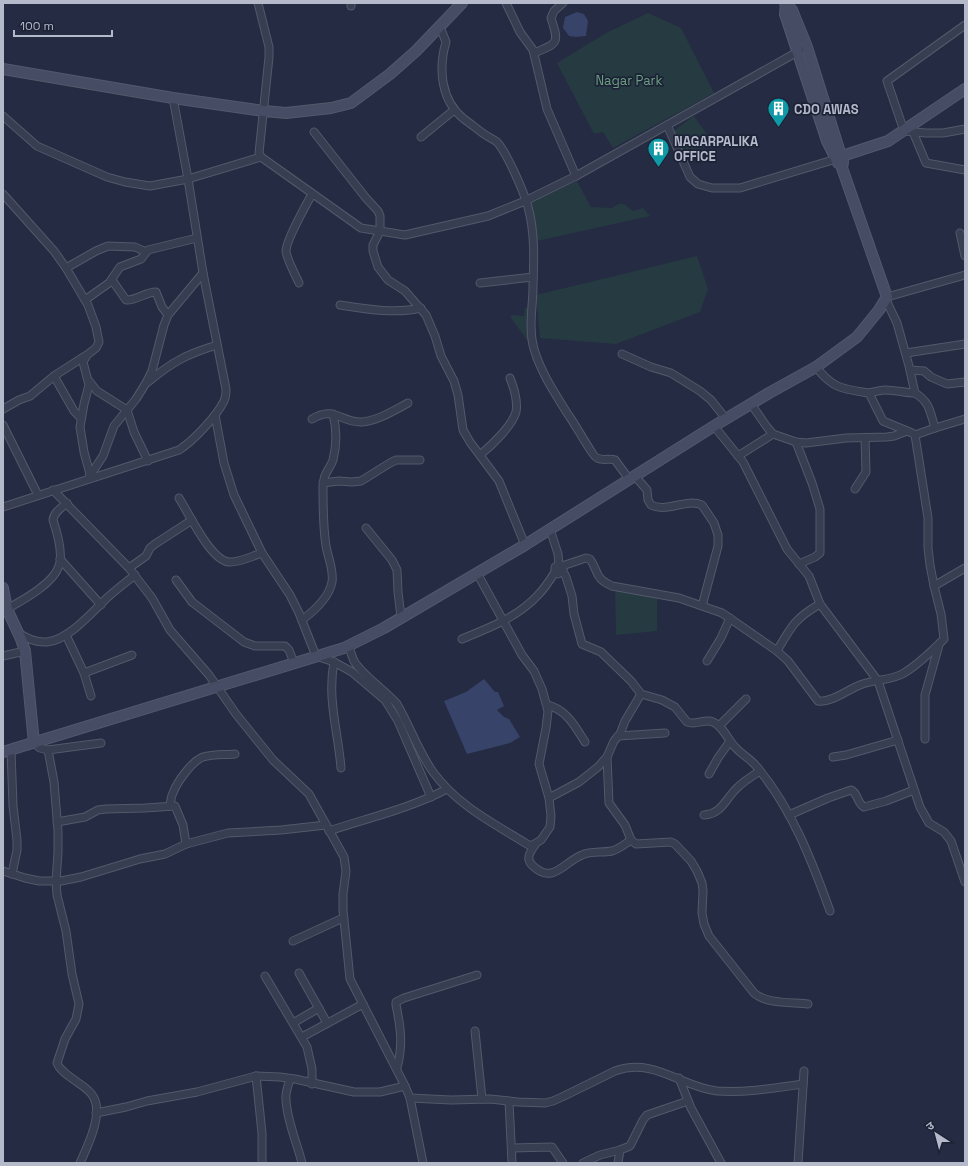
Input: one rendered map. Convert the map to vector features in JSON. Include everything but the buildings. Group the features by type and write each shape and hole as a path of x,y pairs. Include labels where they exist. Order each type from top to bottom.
{"street":[{"path":"258,3 269,47 259,153 260,157 361,228 405,235 488,216 525,201 576,176 802,49"},
{"path":"3,69 173,98 264,111 286,112 331,108 351,103 390,74 416,52 462,3"},
{"path":"506,3 520,32 528,42 534,54 547,109 576,176"},
{"path":"534,54 552,45 556,39 557,35 551,18 554,11 563,3"},
{"path":"785,4 792,10 802,49 838,158 887,298 897,322 915,393"},
{"path":"965,25 887,81 909,131 926,163 965,170"},
{"path":"440,28 446,42 442,56 441,71 446,93 454,110 496,141 505,154 528,206 532,226 534,286 531,326 534,348 544,374 551,388 586,441 594,456 600,459 615,460 647,490 648,500 651,505 661,508 693,503 702,505 714,523 718,535 718,546 702,606"},
{"path":"667,125 690,177 698,184 712,188 740,188 888,141 909,131 965,89"},
{"path":"3,507 89,476 148,461 179,450 186,445 215,415 224,402 226,389 203,273 173,98"},
{"path":"421,137 454,110"},
{"path":"3,116 37,146 106,177 150,186 188,179 260,157"},
{"path":"909,131 943,133 965,130"},
{"path":"314,132 378,211 380,216 380,231 373,245 373,251 378,267 388,280 405,291 426,315 435,336 441,356 454,381 458,395 463,430 499,481 525,544"},
{"path":"3,194 54,251 66,268 92,314 99,342 96,348 54,376 30,396 3,409"},
{"path":"299,283 287,254 286,247 292,232 312,194"},
{"path":"960,234 965,256"},
{"path":"85,300 112,280 120,267 141,259 145,256 146,252 152,249 197,238"},
{"path":"66,268 108,246 135,247 146,252"},
{"path":"89,476 103,456 114,426 146,383 152,371 164,325 168,316 203,273"},
{"path":"12,874 17,850 17,840 7,751 217,688 349,646 384,628 477,573 714,426 816,367 857,337 887,298 965,275"},
{"path":"480,284 533,277"},
{"path":"112,280 124,299 128,301 156,292 162,307 168,316"},
{"path":"340,305 385,311 405,311 421,308"},
{"path":"146,383 162,370 184,356 217,344"},
{"path":"906,353 965,344"},
{"path":"622,354 651,367 671,373 700,391 711,400 726,419"},
{"path":"87,355 83,362 89,381 97,391 126,410 134,432 148,461"},
{"path":"816,367 824,377 840,388 869,393 884,390 895,391 915,393 921,396 928,404 935,428"},
{"path":"910,370 924,370 931,377 947,384 965,382"},
{"path":"54,376 74,411 81,418"},
{"path":"480,455 500,436 515,415 517,403 510,378"},
{"path":"89,381 81,418 82,442 89,476"},
{"path":"869,393 883,421 915,435 965,419"},
{"path":"312,419 323,413 333,414 354,422 362,422 378,418 408,403"},
{"path":"751,404 766,427 773,434 796,442 806,443 894,436 907,431"},
{"path":"302,620 314,610 325,596 332,582 332,572 326,548 324,530 323,483 324,475 332,460 336,447 337,437 333,414"},
{"path":"215,415 224,463 234,495 262,553 286,588 302,620 316,656"},
{"path":"3,425 38,495"},
{"path":"714,426 742,462 787,549 809,576 820,604 878,681 920,807 928,823 944,832 951,841 965,882"},
{"path":"738,456 773,434"},
{"path":"462,639 516,614 538,595 560,569 586,558 590,559 596,573 604,583 612,586 679,598 722,613 777,651 788,661 818,701 825,701 859,685 899,676 944,639 941,614 934,586 928,548 928,518 915,435"},
{"path":"855,489 866,472 865,438"},
{"path":"796,442 812,483 820,509 820,553 815,557 799,564"},
{"path":"323,483 361,481 396,460 420,460"},
{"path":"53,490 135,575 152,598 170,630 209,675 236,714 273,760 309,794 344,857 346,865 343,894 344,921 350,979 384,1046 397,1068 410,1098 423,1163"},
{"path":"179,498 212,552 222,560 228,562 236,561 262,553"},
{"path":"7,610 26,598 51,578 59,566 60,559 58,538 53,517 66,503"},
{"path":"129,568 146,556 150,548 155,544 192,520"},
{"path":"366,528 392,560 397,570 398,592 402,617"},
{"path":"550,529 558,554 560,569 566,577 572,596 574,614 582,644 601,652 626,676 641,694 662,700 675,707 682,717 690,724 712,721 719,726 737,749 750,759 781,801 789,815 799,834 830,911"},
{"path":"60,559 101,604"},
{"path":"934,586 965,568"},
{"path":"349,646 358,667 397,704 432,771 446,789 473,810 532,846 541,840 550,827 551,816 549,798 539,764 548,720 547,705 542,688 534,671 522,655 477,573"},
{"path":"18,633 30,640 52,642 66,635 88,618 101,604 135,575"},
{"path":"176,580 192,602 244,642 255,646 285,646 289,650 294,663"},
{"path":"3,588 7,610 18,633 24,651 34,743 40,748 48,750 101,743"},
{"path":"777,651 795,622 807,611 820,604"},
{"path":"707,661 721,638 730,618"},
{"path":"66,635 84,673 92,696"},
{"path":"925,739 925,695 939,644"},
{"path":"3,656 24,651"},
{"path":"84,673 132,654"},
{"path":"316,656 334,662 352,672 379,694 392,709 433,796"},
{"path":"334,662 331,684 332,704 341,768"},
{"path":"549,798 579,782 598,767 607,757 625,721 641,694"},
{"path":"719,726 746,699"},
{"path":"547,705 558,708 572,722 585,742"},
{"path":"618,736 665,733"},
{"path":"833,757 846,755 898,740"},
{"path":"709,774 730,741"},
{"path":"48,750 54,782 57,822 57,895 79,1004 76,1019 59,1054 57,1062 64,1072 86,1088 95,1099 96,1113 91,1136 80,1163"},
{"path":"170,805 172,794 188,769 198,760 203,757 235,754"},
{"path":"607,757 609,802 626,825 631,840 636,844 671,842 676,844 691,861 697,871 702,883 702,912 708,936 759,998 808,1004"},
{"path":"704,815 720,808 735,789 760,771"},
{"path":"3,870 39,881 56,882 81,877 140,859 166,854 186,844 228,833 328,828 433,796 446,789"},
{"path":"789,815 850,790 855,792 861,805 864,807 886,801 914,790"},
{"path":"57,822 85,817 98,810 145,808 170,805 177,808 183,825 186,844"},
{"path":"534,844 528,858 529,862 538,870 545,874 549,874 558,871 581,855 612,851 620,848 631,840"},
{"path":"293,941 344,921"},
{"path":"298,973 327,1023"},
{"path":"397,1068 400,1055 401,1034 396,1002 412,995 477,975"},
{"path":"265,976 302,1037 310,1056 312,1084"},
{"path":"302,1037 363,1004"},
{"path":"293,1022 319,1008"},
{"path":"474,1031 482,1099"},
{"path":"410,1098 451,1100 482,1099 532,1103 553,1101 623,1068 633,1067 663,1072 698,1086 716,1090 765,1089 803,1084"},
{"path":"798,1163 804,1071"},
{"path":"96,1113 147,1101 197,1092 256,1076 290,1079 344,1091 363,1093 380,1092 405,1086"},
{"path":"256,1076 261,1125 262,1163"},
{"path":"679,1078 700,1126 721,1163"},
{"path":"290,1079 286,1091 287,1111 302,1163"},
{"path":"509,1101 512,1163"},
{"path":"583,1163 600,1155 630,1146 647,1115 688,1101"},
{"path":"512,1148 552,1147 563,1163"},
{"path":"618,1163 620,1150"}],"green space":[{"name":"Nagar Park","path":"648,13 681,28 714,93 613,148 603,132 594,134 557,63 606,33"},
{"path":"694,116 714,144 712,148 705,146 680,160 668,135"},
{"path":"577,181 591,207 612,208 618,204 624,204 633,211 643,208 650,216 537,241 529,204"},
{"path":"697,256 708,289 700,312 616,344 540,338 536,295"},
{"path":"534,306 536,352 511,318 511,315 524,316 525,308"},
{"path":"615,589 657,597 657,631 616,635"}],"water":[{"path":"577,12 584,14 588,21 586,36 569,36 563,28 565,17"},
{"path":"484,679 495,692 498,692 504,706 497,710 504,717 509,719 520,737 510,743 467,754 444,701 466,692"}],"place":[{"name":"CDO AWAS","path":"778,128"},
{"name":"NAGARPALIKA OFFICE","path":"659,168"}]}
